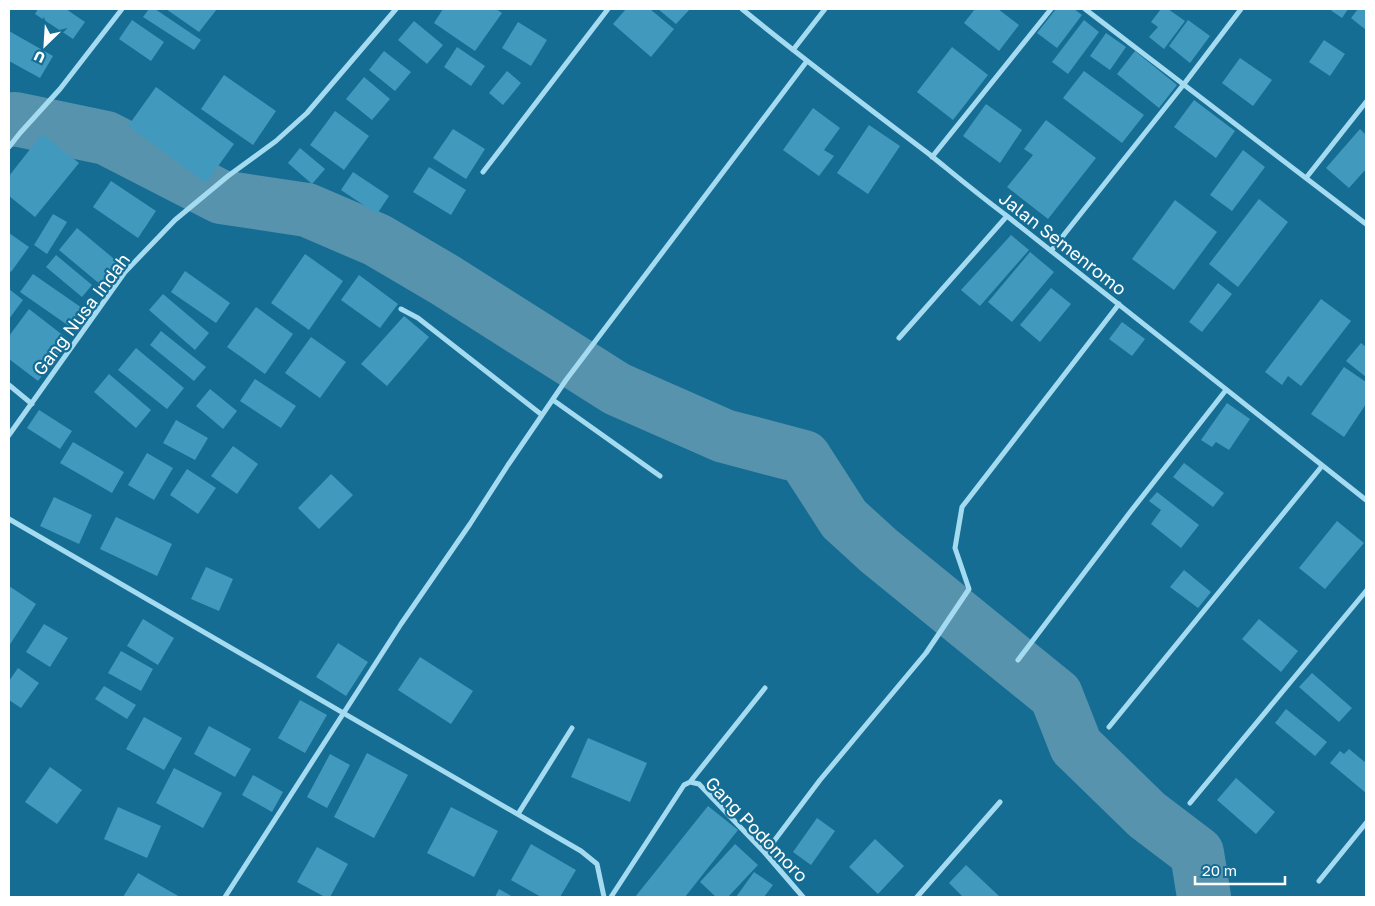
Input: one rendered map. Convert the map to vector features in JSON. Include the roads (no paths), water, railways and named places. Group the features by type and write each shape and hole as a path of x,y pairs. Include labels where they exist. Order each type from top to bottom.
{"street":[{"path":"9,147 60,90 122,9"},
{"name":"Gang Nusa Indah","path":"9,436 125,272 175,220 228,176 276,141 307,113 396,9"},
{"path":"483,172 608,9"},
{"name":"Jalan Semenromo","path":"742,9 932,156 977,194 1366,500"},
{"path":"793,50 825,9"},
{"path":"932,156 1051,9"},
{"path":"1085,9 1366,224"},
{"path":"1051,251 1241,9"},
{"path":"224,897 401,624 566,380 807,61"},
{"path":"1306,178 1366,102"},
{"path":"899,338 1007,216"},
{"path":"765,852 820,780 926,653 969,590 956,548 962,507 1119,304"},
{"path":"400,309 418,318 542,415"},
{"path":"9,385 32,404"},
{"path":"1018,660 1130,511 1226,390"},
{"path":"553,400 660,476"},
{"path":"1109,727 1322,466"},
{"path":"9,519 581,851 598,864 604,897"},
{"path":"1190,803 1366,591"},
{"path":"611,897 679,791 690,782 765,688"},
{"path":"518,814 572,728"},
{"name":"Gang Podomoro","path":"690,782 699,784 765,852 803,897"},
{"path":"917,897 1000,802"},
{"path":"1319,882 1366,823"}],"waterway":[{"path":"9,120 15,119 106,138 221,197 307,210 377,240 445,280 617,389 724,436 804,457 844,519 879,551 1056,695 1076,746 1147,815 1197,853 1204,897"}]}
